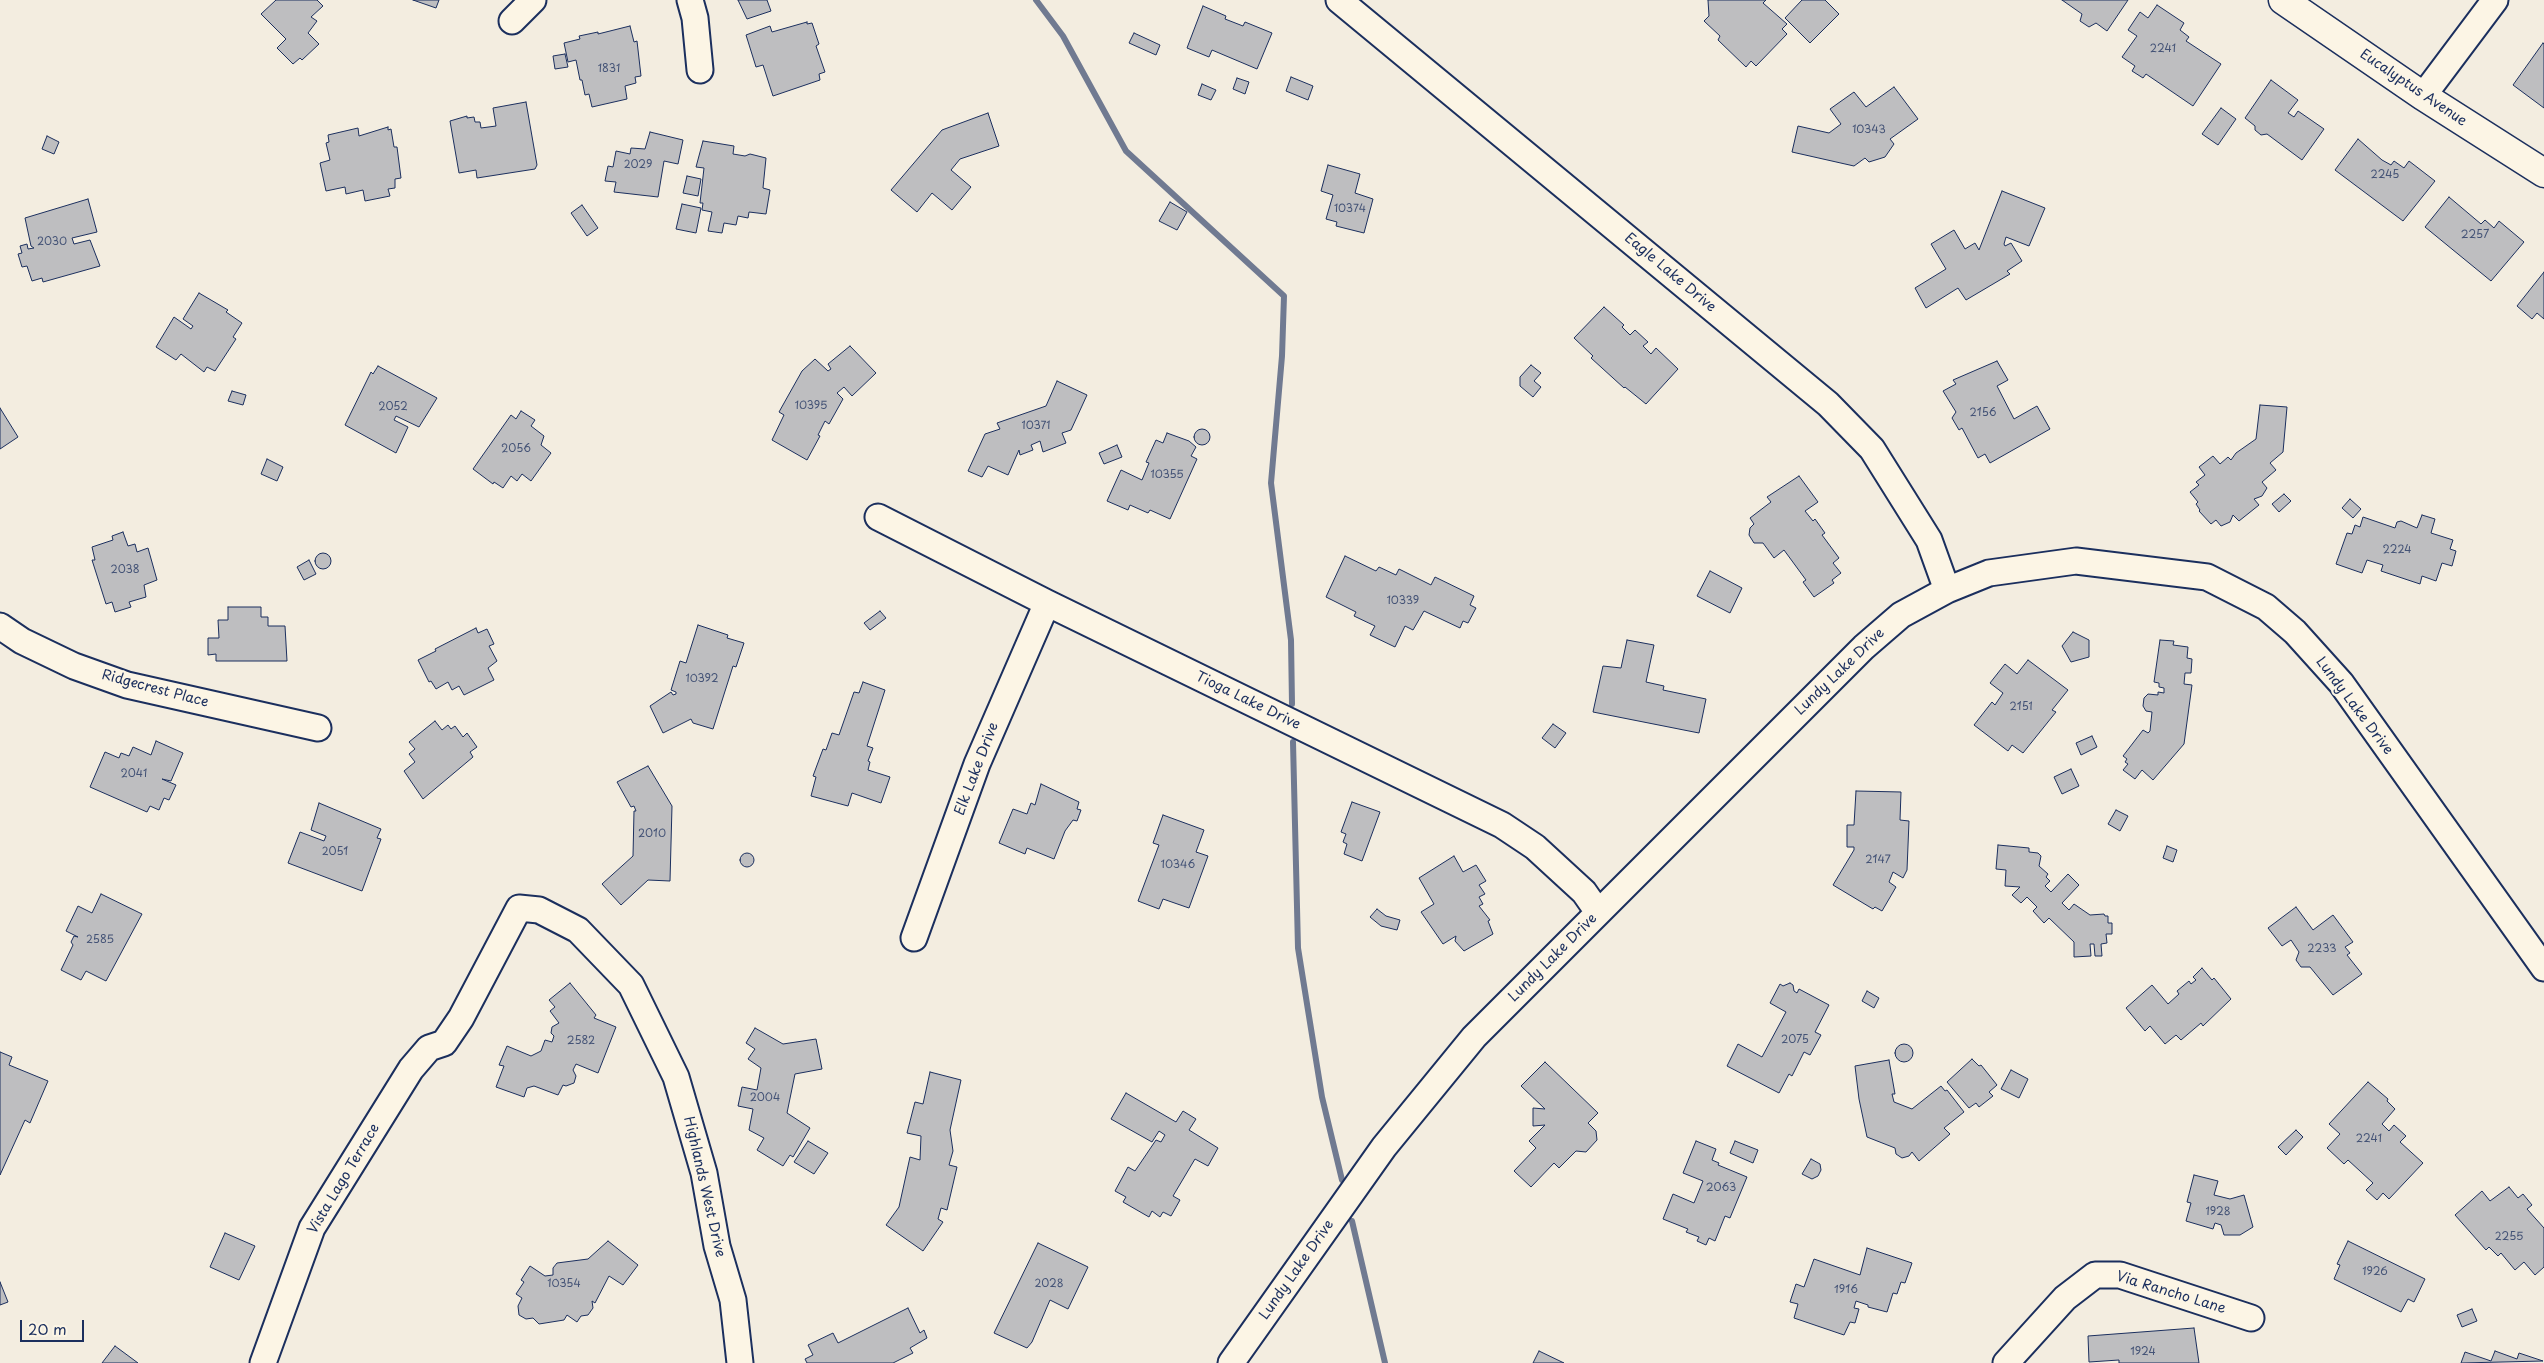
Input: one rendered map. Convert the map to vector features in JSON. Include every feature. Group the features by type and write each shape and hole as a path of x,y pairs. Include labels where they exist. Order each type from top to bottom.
{"street":[{"path":"512,21 533,0"},
{"path":"690,0 695,18 700,70"},
{"name":"Eagle Lake Drive","path":"1340,0 1828,404 1872,449 1929,540 1947,590"},
{"name":"Eucalyptus Avenue","path":"2283,0 2424,96 2544,173"},
{"path":"2424,96 2495,0"},
{"name":"Tioga Lake Drive","path":"878,517 1047,603 1502,825 1535,846 1584,892 1598,912"},
{"name":"Lundy Lake Drive","path":"1231,1363 1384,1147 1474,1037 1864,647 1901,615 1947,590 1989,573 2076,561 2207,577 2266,607 2296,632 2340,683 2544,968"},
{"name":"Elk Lake Drive","path":"914,938 977,764 1047,603"},
{"name":"Ridgecrest Place","path":"0,626 22,641 74,666 127,685 318,728"},
{"name":"Highlands West Drive","path":"444,1043 461,1018 519,908 539,910 578,930 631,985 676,1077 704,1173 717,1246 733,1300 740,1363"},
{"name":"Vista Lago Terrace","path":"263,1363 312,1228 411,1069 429,1048 444,1043"},
{"name":"Via Rancho Lane","path":"2006,1363 2065,1298 2094,1275 2120,1275 2251,1318"}],"building":[{"path":"276,0 317,0 323,6 311,17 317,21 308,33 319,44 302,60 300,58 293,64 277,48 286,39 261,14"},
{"path":"413,0 439,0 436,8"},
{"path":"738,0 767,0 771,11 747,19"},
{"path":"1708,0 1766,0 1763,3 1787,24 1782,29 1787,34 1756,66 1751,61 1746,67 1718,40 1720,36 1704,21 1709,16"},
{"path":"1802,0 1825,0 1839,14 1810,43 1785,18"},
{"path":"2062,0 2128,0 2107,31 2096,23 2089,27 2080,21 2082,14"},
{"path":"2157,5 2184,23 2180,30 2189,37 2186,41 2221,64 2193,106 2146,74 2143,78 2132,71 2135,66 2122,57 2137,36 2128,30 2140,12 2148,18"},
{"path":"1203,6 1226,16 1225,19 1243,26 1245,22 1272,33 1257,69 1212,50 1209,57 1187,48"},
{"path":"807,22 807,24 812,23 819,44 816,46 825,72 819,74 820,80 773,96 763,65 756,67 746,35 770,26 772,32"},
{"path":"630,26 634,42 637,41 641,76 635,77 636,83 625,86 627,99 592,107 589,94 585,95 576,60 568,62 564,43 580,39 579,36 598,32 598,34"},
{"path":"1134,33 1160,45 1156,55 1129,43"},
{"path":"2544,44 2544,108 2513,85"},
{"path":"565,54 568,67 555,69 553,56"},
{"path":"1291,77 1313,86 1308,100 1286,91"},
{"path":"1237,78 1249,82 1245,94 1233,89"},
{"path":"2271,80 2298,100 2288,113 2294,117 2298,111 2324,129 2302,160 2267,134 2261,135 2255,130 2255,126 2245,118"},
{"path":"1202,84 1216,90 1211,100 1198,95"},
{"path":"1894,87 1918,119 1890,139 1894,144 1885,157 1869,162 1865,158 1854,166 1792,152 1798,126 1829,133 1841,124 1830,109 1854,92 1866,107"},
{"path":"526,102 537,165 535,169 477,178 476,170 459,173 450,121 467,116 467,118 474,117 475,122 480,122 481,128 496,126 493,108"},
{"path":"2221,108 2236,119 2218,145 2202,134"},
{"path":"988,113 999,146 960,159 951,170 971,187 952,210 932,193 917,212 891,190 942,130"},
{"path":"388,127 388,130 391,129 394,147 397,147 401,178 395,179 395,188 388,189 390,196 365,201 363,190 346,194 345,187 326,191 320,163 330,160 326,143 329,142 328,135 358,128 359,136"},
{"path":"650,132 683,140 678,164 664,161 658,197 614,192 616,182 605,181 608,166 613,167 616,151 630,154 631,148 645,149"},
{"path":"47,136 59,142 54,154 42,149"},
{"path":"2358,139 2382,160 2391,165 2394,161 2404,168 2409,161 2435,181 2403,221 2335,170"},
{"path":"703,141 734,146 733,154 745,156 750,154 766,158 763,188 770,190 766,214 749,212 748,218 738,216 736,225 724,223 722,233 708,231 712,212 702,210 703,203 700,203 704,168 696,167"},
{"path":"1328,165 1360,174 1355,193 1373,199 1364,233 1336,226 1337,222 1326,219 1333,195 1321,191"},
{"path":"687,176 701,179 698,196 683,193"},
{"path":"2002,191 2045,208 2029,246 2006,237 2005,246 2011,243 2022,261 2007,271 2010,274 1966,300 1958,288 1926,308 1915,288 1946,269 1931,244 1954,230 1965,249 1975,243 1979,250"},
{"path":"2449,197 2481,224 2485,220 2494,228 2499,221 2524,242 2491,281 2425,227"},
{"path":"88,199 97,232 72,238 74,244 90,240 100,266 43,282 42,278 32,281 27,266 22,267 18,254 22,253 20,246 27,244 28,249 34,248 31,246 25,218"},
{"path":"1170,202 1187,212 1177,230 1159,221"},
{"path":"682,204 701,208 696,233 676,229"},
{"path":"582,205 598,228 587,236 571,213"},
{"path":"2544,272 2544,319 2537,313 2532,319 2517,306"},
{"path":"199,293 228,310 226,312 242,323 233,337 236,339 215,371 207,367 204,372 181,354 176,360 156,347 174,317 191,329 193,326 183,319"},
{"path":"1604,307 1624,325 1622,327 1630,335 1635,330 1648,342 1643,346 1651,354 1656,348 1678,369 1646,404 1624,388 1591,358 1593,356 1574,338"},
{"path":"850,346 876,373 852,396 844,387 837,393 843,399 829,424 825,421 818,435 820,436 807,460 772,440 784,415 779,412 802,371 815,359 828,371 831,369 828,364"},
{"path":"1997,361 2008,380 1997,386 2014,419 2037,406 2050,429 1990,463 1985,454 1978,458 1962,428 1959,430 1952,418 1956,412 1943,391 1956,384 1953,380"},
{"path":"1531,365 1541,373 1534,381 1541,387 1533,397 1520,386 1520,377"},
{"path":"378,366 437,398 419,427 396,416 394,420 408,427 396,453 345,425 371,372 373,374"},
{"path":"1057,381 1087,395 1071,430 1062,433 1066,443 1043,452 1040,441 1031,445 1033,450 1020,455 1019,450 1008,475 988,466 982,477 968,471 985,434 1000,429 997,423 1046,406"},
{"path":"232,391 246,395 243,405 228,401"},
{"path":"2260,405 2287,407 2283,452 2270,463 2276,470 2262,482 2267,488 2262,496 2254,499 2259,505 2239,521 2233,515 2230,522 2221,526 2216,520 2211,524 2199,511 2196,504 2198,502 2190,492 2199,485 2196,482 2205,475 2199,467 2213,456 2220,464 2228,457 2231,460 2236,453 2256,439"},
{"path":"0,408 18,437 0,449"},
{"path":"521,411 535,420 531,426 544,436 541,445 551,453 531,481 522,474 517,481 511,476 503,488 494,482 493,484 473,469 511,415 516,419"},
{"path":"1202,429 1208,431 1210,437 1208,443 1202,445 1196,443 1194,437 1196,431"},
{"path":"1167,433 1189,441 1196,447 1191,456 1197,459 1170,519 1150,510 1148,513 1130,505 1128,510 1107,501 1121,470 1142,480 1149,463 1146,462 1156,440 1163,443"},
{"path":"1117,445 1122,457 1104,464 1099,453"},
{"path":"267,459 283,467 277,481 261,474"},
{"path":"1799,476 1818,502 1805,511 1813,521 1815,519 1825,533 1822,535 1839,558 1833,563 1841,573 1832,580 1834,583 1814,597 1803,582 1806,580 1784,550 1774,558 1763,543 1754,543 1749,535 1750,528 1754,524 1750,518 1771,502 1767,497"},
{"path":"2284,494 2291,501 2279,512 2272,504"},
{"path":"2350,499 2361,509 2353,518 2342,508"},
{"path":"2422,515 2435,519 2431,533 2453,540 2450,549 2456,551 2452,566 2442,563 2436,581 2422,576 2420,584 2381,571 2383,565 2367,560 2362,573 2336,564 2347,533 2352,534 2355,525 2360,527 2363,517 2395,528 2397,522 2401,521 2417,528"},
{"path":"123,532 128,546 135,544 137,552 148,548 157,580 144,585 146,597 129,602 131,607 115,612 112,602 106,604 92,560 95,560 92,547 113,540 112,536"},
{"path":"320,553 326,553 331,558 329,567 320,569 315,564 315,558"},
{"path":"1345,556 1376,571 1379,567 1396,575 1399,569 1431,585 1435,577 1474,596 1470,605 1476,608 1468,623 1463,621 1460,628 1424,611 1413,630 1405,626 1395,647 1370,635 1375,626 1354,616 1356,612 1326,597"},
{"path":"309,560 316,574 304,580 297,567"},
{"path":"1710,571 1742,588 1730,613 1697,596"},
{"path":"228,607 261,607 261,617 268,617 268,626 285,626 287,661 216,661 216,654 208,655 208,638 219,638 218,620 228,620"},
{"path":"880,611 886,618 870,630 864,623"},
{"path":"698,625 728,635 727,638 744,643 736,667 733,666 713,729 693,723 691,719 663,733 650,706 671,692 673,695 676,694 676,692 671,690 680,661 686,663"},
{"path":"476,628 478,633 487,629 494,644 489,646 497,661 488,668 494,680 464,695 459,686 452,690 448,682 436,689 431,681 429,682 418,660"},
{"path":"2073,632 2089,640 2089,657 2071,662 2062,646"},
{"path":"1627,640 1654,645 1646,682 1664,686 1663,690 1706,699 1699,733 1593,712 1603,666 1621,668"},
{"path":"2160,640 2174,641 2173,645 2188,647 2187,658 2192,659 2191,673 2185,673 2184,684 2192,685 2184,744 2153,780 2142,770 2135,779 2123,770 2128,764 2125,762 2127,759 2123,756 2143,730 2148,733 2150,731 2152,712 2146,711 2143,706 2144,698 2148,694 2158,695 2158,692 2164,693 2164,688 2159,687 2159,683 2154,682"},
{"path":"2028,660 2068,690 2052,710 2056,712 2023,753 2012,745 2008,751 1974,725 1992,702 1995,705 2003,693 1990,683 2005,664 2017,674"},
{"path":"863,682 885,690 867,746 873,748 868,761 870,762 868,770 890,777 881,803 852,793 848,806 811,796 816,777 813,776 823,749 826,750 832,733 839,735 854,692 859,693"},
{"path":"435,721 442,730 448,725 451,729 455,726 463,737 467,733 477,747 470,752 473,757 423,799 404,771 415,762 409,754 415,749 409,742"},
{"path":"1553,724 1566,733 1555,748 1542,738"},
{"path":"2092,736 2097,747 2081,755 2076,743"},
{"path":"156,741 183,753 171,781 162,779 176,785 169,800 164,798 159,810 150,806 147,812 90,787 105,752 119,758 121,753 129,756 133,747 151,755"},
{"path":"648,766 672,806 670,881 648,880 621,905 602,884 633,856 634,811 636,811 634,806 631,807 617,782"},
{"path":"2071,769 2079,786 2062,794 2054,777"},
{"path":"1041,784 1079,802 1077,809 1081,810 1077,821 1073,820 1065,831 1054,859 1027,848 1025,854 999,843 1013,809 1027,814 1031,803 1035,805"},
{"path":"1856,791 1901,792 1900,820 1909,821 1907,870 1903,878 1893,872 1889,882 1896,887 1882,911 1875,907 1873,909 1833,885 1854,850 1854,847 1847,847 1847,825 1854,825"},
{"path":"1352,802 1380,812 1362,861 1344,854 1347,844 1343,842 1346,834 1341,832"},
{"path":"319,803 381,829 377,838 381,839 362,891 288,863 300,832 324,841 326,836 311,830"},
{"path":"2116,810 2128,816 2120,831 2108,824"},
{"path":"1163,815 1204,830 1196,852 1208,856 1189,908 1163,899 1159,909 1138,901 1159,845 1153,843"},
{"path":"1998,845 2029,848 2029,852 2038,853 2041,856 2039,866 2048,874 2046,877 2050,881 2045,886 2051,892 2068,874 2079,885 2062,903 2069,910 2074,904 2090,915 2104,914 2108,916 2108,923 2112,923 2112,934 2106,934 2107,943 2101,944 2102,956 2095,956 2094,944 2090,944 2091,956 2074,957 2074,942 2049,918 2044,923 2033,911 2037,907 2027,897 2021,903 2012,895 2020,887 2005,886 2006,870 1996,869"},
{"path":"2167,846 2177,850 2173,862 2163,858"},
{"path":"744,853 750,853 754,860 750,867 744,867 740,863 740,857"},
{"path":"1454,856 1463,872 1476,865 1486,881 1479,885 1485,894 1479,897 1483,904 1479,906 1490,920 1488,921 1493,934 1464,951 1455,941 1456,936 1443,944 1421,912 1434,904 1419,878"},
{"path":"101,894 142,914 106,981 86,971 81,980 61,970 73,945 71,942 74,936 78,937 66,931 78,906 92,913"},
{"path":"2296,907 2313,930 2333,915 2353,942 2345,947 2350,953 2347,955 2362,974 2333,995 2310,967 2301,967 2296,960 2299,952 2291,940 2282,946 2268,928"},
{"path":"1377,909 1386,916 1400,920 1397,930 1381,926 1370,917"},
{"path":"2202,968 2212,980 2214,978 2231,999 2203,1026 2201,1023 2181,1040 2176,1035 2165,1044 2150,1026 2145,1031 2126,1008 2152,985 2168,1004 2179,994 2177,991 2189,981 2191,984 2196,980 2193,977"},
{"path":"570,983 596,1015 594,1018 616,1027 598,1073 576,1064 573,1070 576,1076 574,1083 566,1086 563,1085 558,1095 534,1086 527,1088 524,1097 496,1087 504,1066 499,1065 507,1046 531,1056 541,1051 545,1040 552,1042 554,1036 551,1033 552,1027 559,1023 550,1011 555,1007 549,1000"},
{"path":"1790,983 1797,993 1799,989 1829,1005 1815,1032 1821,1035 1810,1055 1804,1052 1792,1076 1789,1074 1779,1093 1727,1066 1738,1044 1762,1057 1786,1012 1770,1003 1780,984 1783,986"},
{"path":"1867,991 1879,998 1874,1008 1862,1001"},
{"path":"755,1028 783,1044 816,1039 822,1069 795,1074 787,1113 810,1128 793,1157 790,1155 783,1166 757,1150 764,1138 749,1130 753,1109 738,1106 742,1087 757,1090 761,1068 748,1059 755,1049 746,1043"},
{"path":"1904,1044 1910,1047 1913,1053 1910,1059 1904,1062 1898,1059 1895,1053 1898,1047"},
{"path":"0,1052 12,1057 9,1065 48,1081 30,1123 25,1120 0,1175"},
{"path":"1972,1059 1979,1066 1981,1065 1997,1085 1989,1092 1993,1096 1979,1107 1976,1103 1969,1108 1947,1082"},
{"path":"1889,1060 1895,1094 1892,1094 1894,1102 1912,1109 1941,1086 1945,1091 1947,1090 1964,1112 1944,1128 1950,1134 1919,1161 1912,1152 1909,1156 1902,1158 1896,1154 1895,1148 1867,1137 1859,1099 1855,1066"},
{"path":"1545,1062 1598,1113 1588,1123 1596,1131 1597,1140 1586,1152 1576,1151 1559,1168 1554,1163 1531,1187 1514,1171 1536,1148 1529,1141 1545,1125 1533,1126 1533,1108 1545,1109 1521,1086"},
{"path":"2011,1070 2028,1079 2019,1098 2001,1089"},
{"path":"930,1072 961,1080 950,1130 953,1151 949,1165 957,1167 947,1210 941,1208 938,1219 943,1222 923,1251 886,1225 899,1207 910,1157 920,1160 921,1136 907,1133 915,1102 923,1104"},
{"path":"2368,1082 2388,1099 2387,1101 2395,1109 2382,1124 2389,1131 2394,1125 2406,1136 2400,1142 2423,1163 2389,1199 2383,1193 2377,1200 2366,1190 2373,1183 2348,1160 2344,1164 2327,1148 2340,1134 2329,1124"},
{"path":"1126,1093 1176,1122 1183,1111 1196,1119 1189,1130 1218,1148 1208,1166 1195,1159 1173,1196 1180,1200 1171,1216 1163,1212 1160,1217 1152,1211 1149,1217 1123,1202 1126,1197 1115,1191 1128,1167 1135,1171 1156,1140 1161,1142 1165,1135 1159,1131 1152,1142 1111,1119"},
{"path":"2296,1130 2303,1137 2286,1155 2278,1147"},
{"path":"808,1141 828,1153 814,1174 794,1162"},
{"path":"1696,1141 1716,1149 1712,1160 1719,1163 1718,1165 1747,1177 1730,1218 1725,1216 1715,1241 1709,1238 1706,1245 1697,1241 1699,1237 1686,1232 1688,1229 1663,1219 1673,1194 1694,1203 1703,1181 1683,1173"},
{"path":"1735,1141 1758,1150 1753,1163 1730,1153"},
{"path":"1811,1159 1820,1164 1821,1170 1818,1176 1812,1179 1802,1174"},
{"path":"2194,1175 2218,1181 2214,1195 2230,1199 2244,1195 2253,1227 2240,1235 2224,1235 2221,1225 2215,1223 2213,1229 2186,1221 2191,1203 2187,1202"},
{"path":"2509,1187 2518,1198 2523,1194 2532,1205 2527,1209 2544,1228 2544,1267 2535,1275 2524,1262 2515,1270 2501,1253 2498,1256 2489,1247 2486,1250 2455,1215 2482,1191 2490,1201"},
{"path":"225,1233 255,1246 239,1280 210,1267"},
{"path":"608,1241 638,1265 623,1285 609,1276 595,1303 592,1301 593,1308 588,1315 581,1316 577,1322 567,1315 564,1320 539,1324 533,1318 526,1319 519,1315 518,1306 522,1298 516,1294 524,1282 521,1280 530,1266 545,1276 553,1275 553,1268 557,1263 588,1259"},
{"path":"2348,1241 2425,1279 2414,1302 2408,1299 2401,1312 2334,1279 2340,1265 2337,1264"},
{"path":"1038,1243 1088,1267 1068,1309 1050,1300 1032,1342 1027,1348 994,1333"},
{"path":"1867,1248 1912,1263 1905,1283 1901,1282 1897,1294 1893,1293 1887,1312 1868,1307 1868,1305 1856,1301 1854,1308 1859,1309 1855,1323 1850,1322 1844,1335 1794,1318 1798,1304 1790,1302 1796,1284 1804,1287 1814,1259 1860,1275"},
{"path":"0,1282 8,1302 0,1305"},
{"path":"908,1308 920,1333 924,1330 927,1338 910,1348 913,1353 893,1363 807,1363 805,1359 813,1355 808,1345 833,1333 838,1343"},
{"path":"2472,1309 2477,1321 2462,1327 2457,1315"},
{"path":"2194,1328 2199,1363 2119,1363 2119,1360 2089,1362 2088,1336"},
{"path":"115,1346 138,1363 102,1363"},
{"path":"1539,1351 1564,1363 1533,1363"},
{"path":"2495,1351 2517,1359 2519,1353 2543,1361 2461,1363 2465,1352 2491,1361"}],"waterway":[{"path":"1036,0 1063,36 1126,151 1284,296 1282,356 1271,483 1291,640 1292,704"},
{"path":"1293,742 1298,948 1322,1097 1342,1180"},
{"path":"1352,1221 1385,1363"}]}
